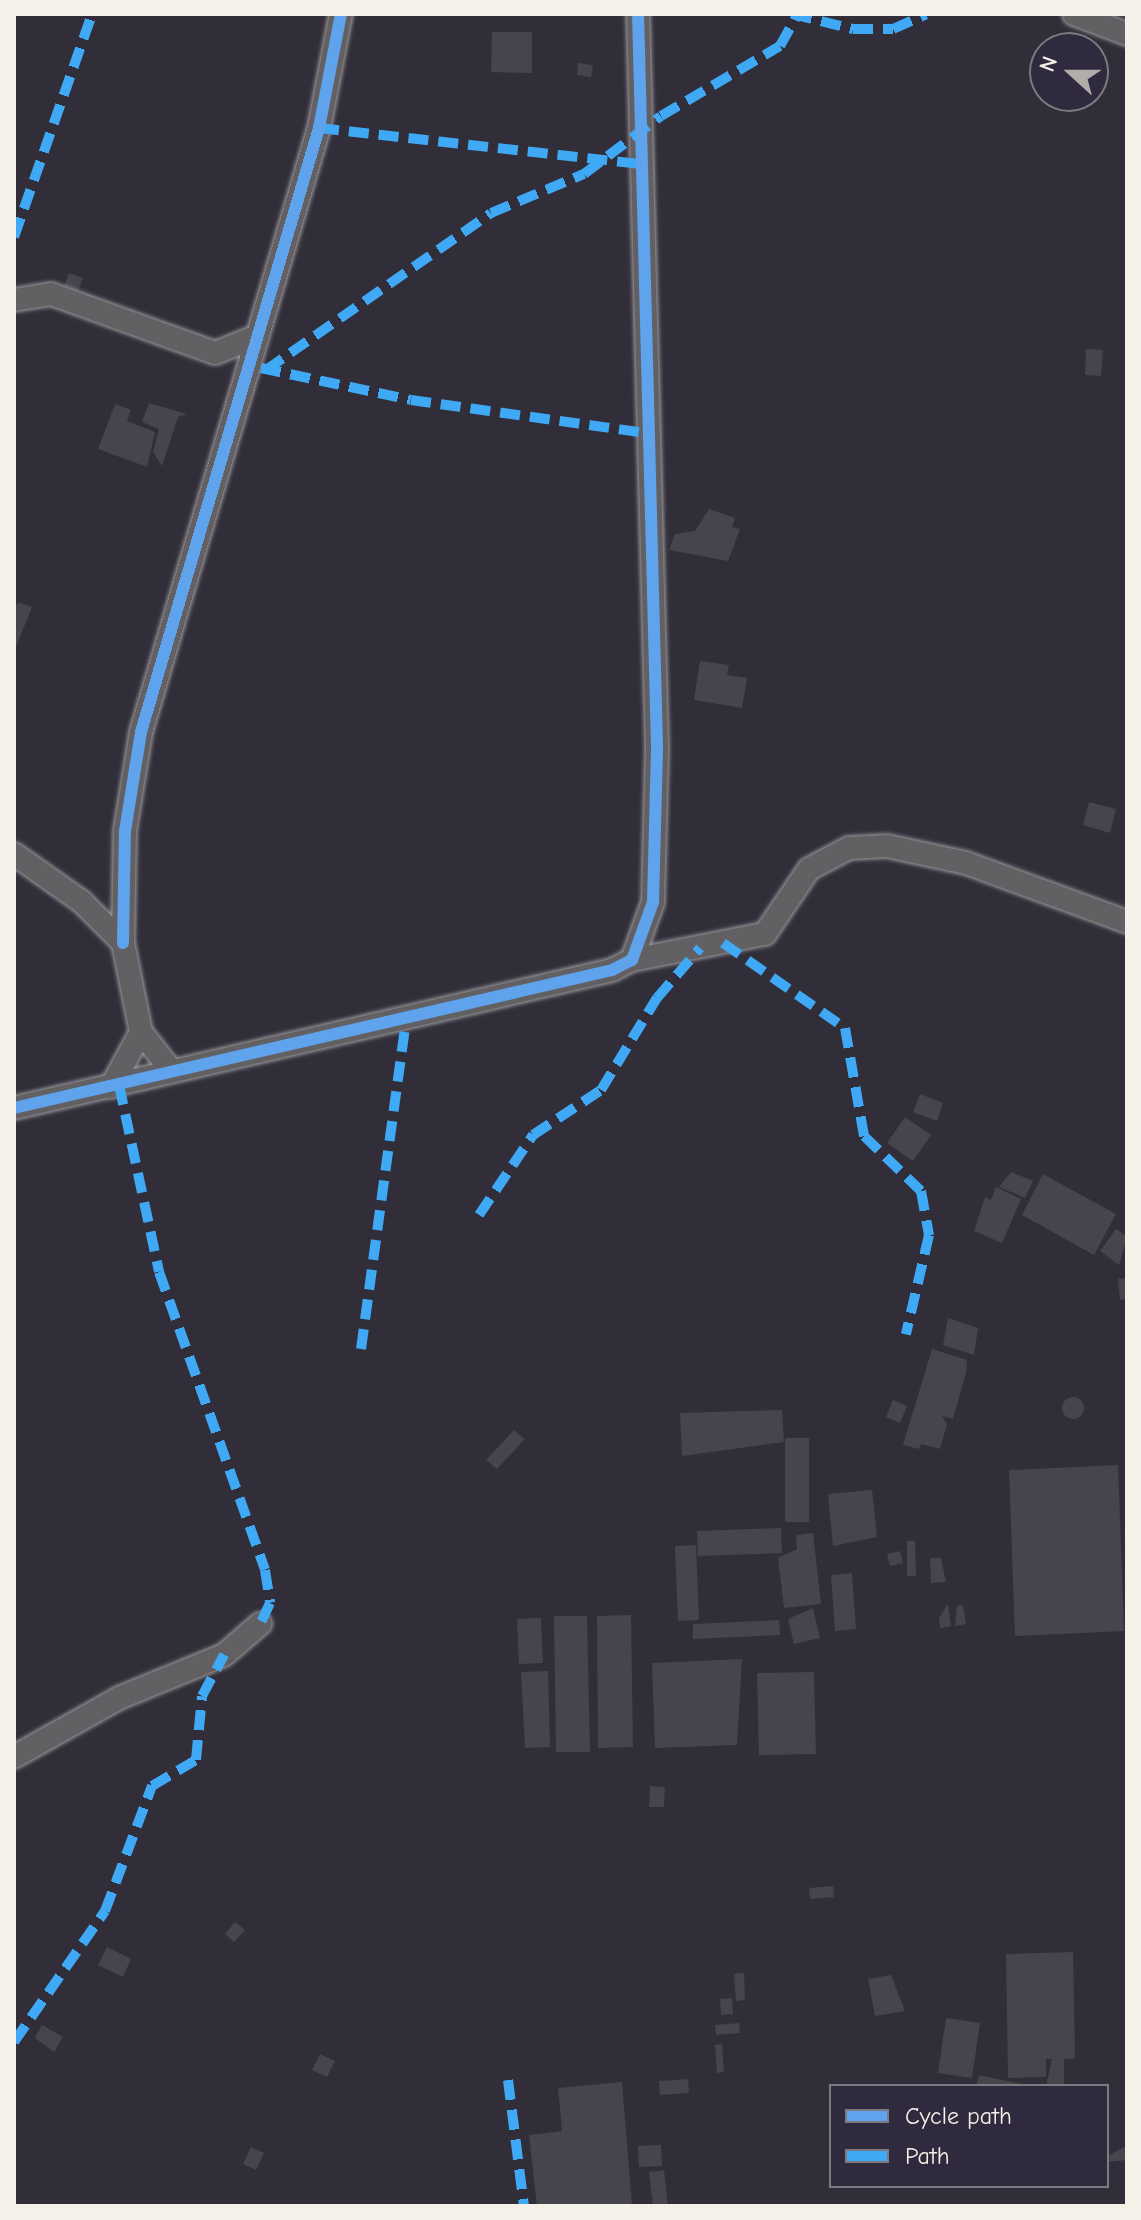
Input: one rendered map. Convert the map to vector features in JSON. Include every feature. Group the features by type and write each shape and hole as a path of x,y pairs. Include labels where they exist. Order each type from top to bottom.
{"street":[{"path":"170,1069 141,1032 123,943 125,831 141,732 241,382 258,336 319,128 341,14"},
{"path":"632,960 653,902 657,747 638,14"},
{"path":"1074,14 1127,34"},
{"path":"14,300 51,294 215,353 241,382"},
{"path":"215,353 258,336"},
{"path":"14,1108 111,1087 170,1069 612,970 632,960 765,934 824,856 874,846 966,863 1127,922"},
{"path":"14,854 82,902 123,943"},
{"path":"111,1087 141,1032"},
{"path":"14,1757 119,1698 224,1655 260,1624"}],"building":[{"path":"492,32 532,32 532,73 491,72"},
{"path":"578,63 593,65 591,77 577,75"},
{"path":"69,273 83,278 78,291 64,286"},
{"path":"1086,349 1103,350 1101,376 1085,375"},
{"path":"149,403 187,414 178,417 162,466 153,452 159,429 142,422"},
{"path":"115,404 131,410 127,421 155,432 147,467 98,449"},
{"path":"709,509 735,518 732,527 740,529 728,561 669,550 675,534 695,531"},
{"path":"18,602 32,607 14,652 14,609"},
{"path":"700,661 729,665 727,675 747,678 742,708 694,700"},
{"path":"1089,802 1116,809 1110,833 1083,825"},
{"path":"920,1094 943,1103 937,1121 913,1112"},
{"path":"905,1117 931,1135 913,1161 887,1143"},
{"path":"1011,1172 1033,1181 1025,1198 999,1187"},
{"path":"1043,1174 1116,1214 1094,1255 1022,1215"},
{"path":"996,1187 1021,1199 1002,1243 974,1231 985,1197 991,1200"},
{"path":"1116,1229 1127,1237 1119,1265 1100,1251"},
{"path":"1127,1278 1127,1299 1120,1300 1118,1279"},
{"path":"948,1318 978,1328 974,1355 943,1345"},
{"path":"932,1349 967,1360 966,1373 953,1419 942,1416 947,1424 940,1449 921,1444 919,1449 903,1445"},
{"path":"1073,1397 1081,1400 1084,1408 1081,1416 1073,1419 1065,1416 1062,1408 1065,1400"},
{"path":"893,1400 907,1406 900,1423 886,1417"},
{"path":"782,1410 784,1442 682,1456 680,1413"},
{"path":"514,1430 525,1439 497,1469 486,1460"},
{"path":"785,1438 809,1438 809,1522 785,1522"},
{"path":"1118,1465 1124,1631 1015,1636 1009,1470"},
{"path":"872,1490 877,1537 833,1546 828,1494"},
{"path":"781,1528 782,1553 698,1556 697,1531"},
{"path":"813,1533 821,1604 784,1608 778,1558 797,1549 796,1535"},
{"path":"907,1541 915,1541 916,1576 907,1576"},
{"path":"696,1545 699,1620 678,1621 675,1546"},
{"path":"900,1551 903,1563 890,1566 887,1554"},
{"path":"930,1558 941,1558 946,1582 931,1583"},
{"path":"852,1573 856,1629 835,1631 831,1575"},
{"path":"948,1604 951,1626 940,1628 939,1618"},
{"path":"963,1605 966,1624 955,1626 957,1606"},
{"path":"813,1608 820,1638 794,1644 788,1619"},
{"path":"631,1615 633,1747 598,1748 597,1616"},
{"path":"554,1616 587,1616 590,1752 556,1752"},
{"path":"541,1618 543,1663 519,1664 517,1619"},
{"path":"779,1620 780,1635 693,1639 693,1624"},
{"path":"742,1659 737,1745 655,1748 652,1663"},
{"path":"548,1671 550,1747 525,1748 521,1672"},
{"path":"814,1672 816,1754 759,1755 757,1673"},
{"path":"650,1786 665,1787 664,1807 649,1807"},
{"path":"833,1886 834,1897 810,1899 809,1888"},
{"path":"235,1922 245,1930 234,1942 225,1934"},
{"path":"107,1947 131,1959 123,1977 98,1965"},
{"path":"1073,1952 1075,2058 1064,2059 1064,2084 1046,2084 1052,2059 1046,2059 1046,2077 1008,2078 1006,1954"},
{"path":"744,1973 745,2000 736,2001 734,1974"},
{"path":"891,1975 905,2011 875,2016 868,1979"},
{"path":"732,1998 733,2014 721,2015 720,1999"},
{"path":"946,2018 980,2023 972,2078 938,2073"},
{"path":"739,2023 740,2033 716,2035 715,2025"},
{"path":"42,2025 63,2037 54,2052 35,2038"},
{"path":"722,2044 724,2072 717,2073 715,2045"},
{"path":"320,2054 335,2061 327,2077 312,2070"},
{"path":"979,2075 1021,2084 977,2084"},
{"path":"688,2079 689,2093 660,2095 659,2081"},
{"path":"622,2082 632,2206 537,2206 529,2135 562,2131 558,2088"},
{"path":"661,2145 662,2166 639,2167 638,2146"},
{"path":"1127,2146 1127,2160 1109,2162 1109,2155"},
{"path":"251,2147 264,2153 256,2170 243,2164"},
{"path":"664,2170 668,2206 653,2206 649,2172"}],"marked path":[{"path":"14,237 92,14"},
{"path":"792,14 853,29 893,29 926,14"},
{"path":"266,370 491,213 584,174 661,116 780,46 797,15"},
{"path":"319,128 641,164"},
{"path":"261,368 411,400 647,433"},
{"path":"723,943 845,1028 864,1136 921,1191 929,1235 906,1334"},
{"path":"479,1215 533,1135 601,1090 657,998 700,948"},
{"path":"361,1349 407,1015"},
{"path":"119,1085 159,1272 265,1570 270,1603 260,1624"},
{"path":"14,2042 105,1911 152,1786 196,1760 202,1696 224,1655"},
{"path":"508,2080 524,2206"}],"cycle path":[{"path":"123,943 125,831 141,732 319,128 341,14"},
{"path":"14,1108 612,970 632,960 653,902 657,747 638,14"}]}
